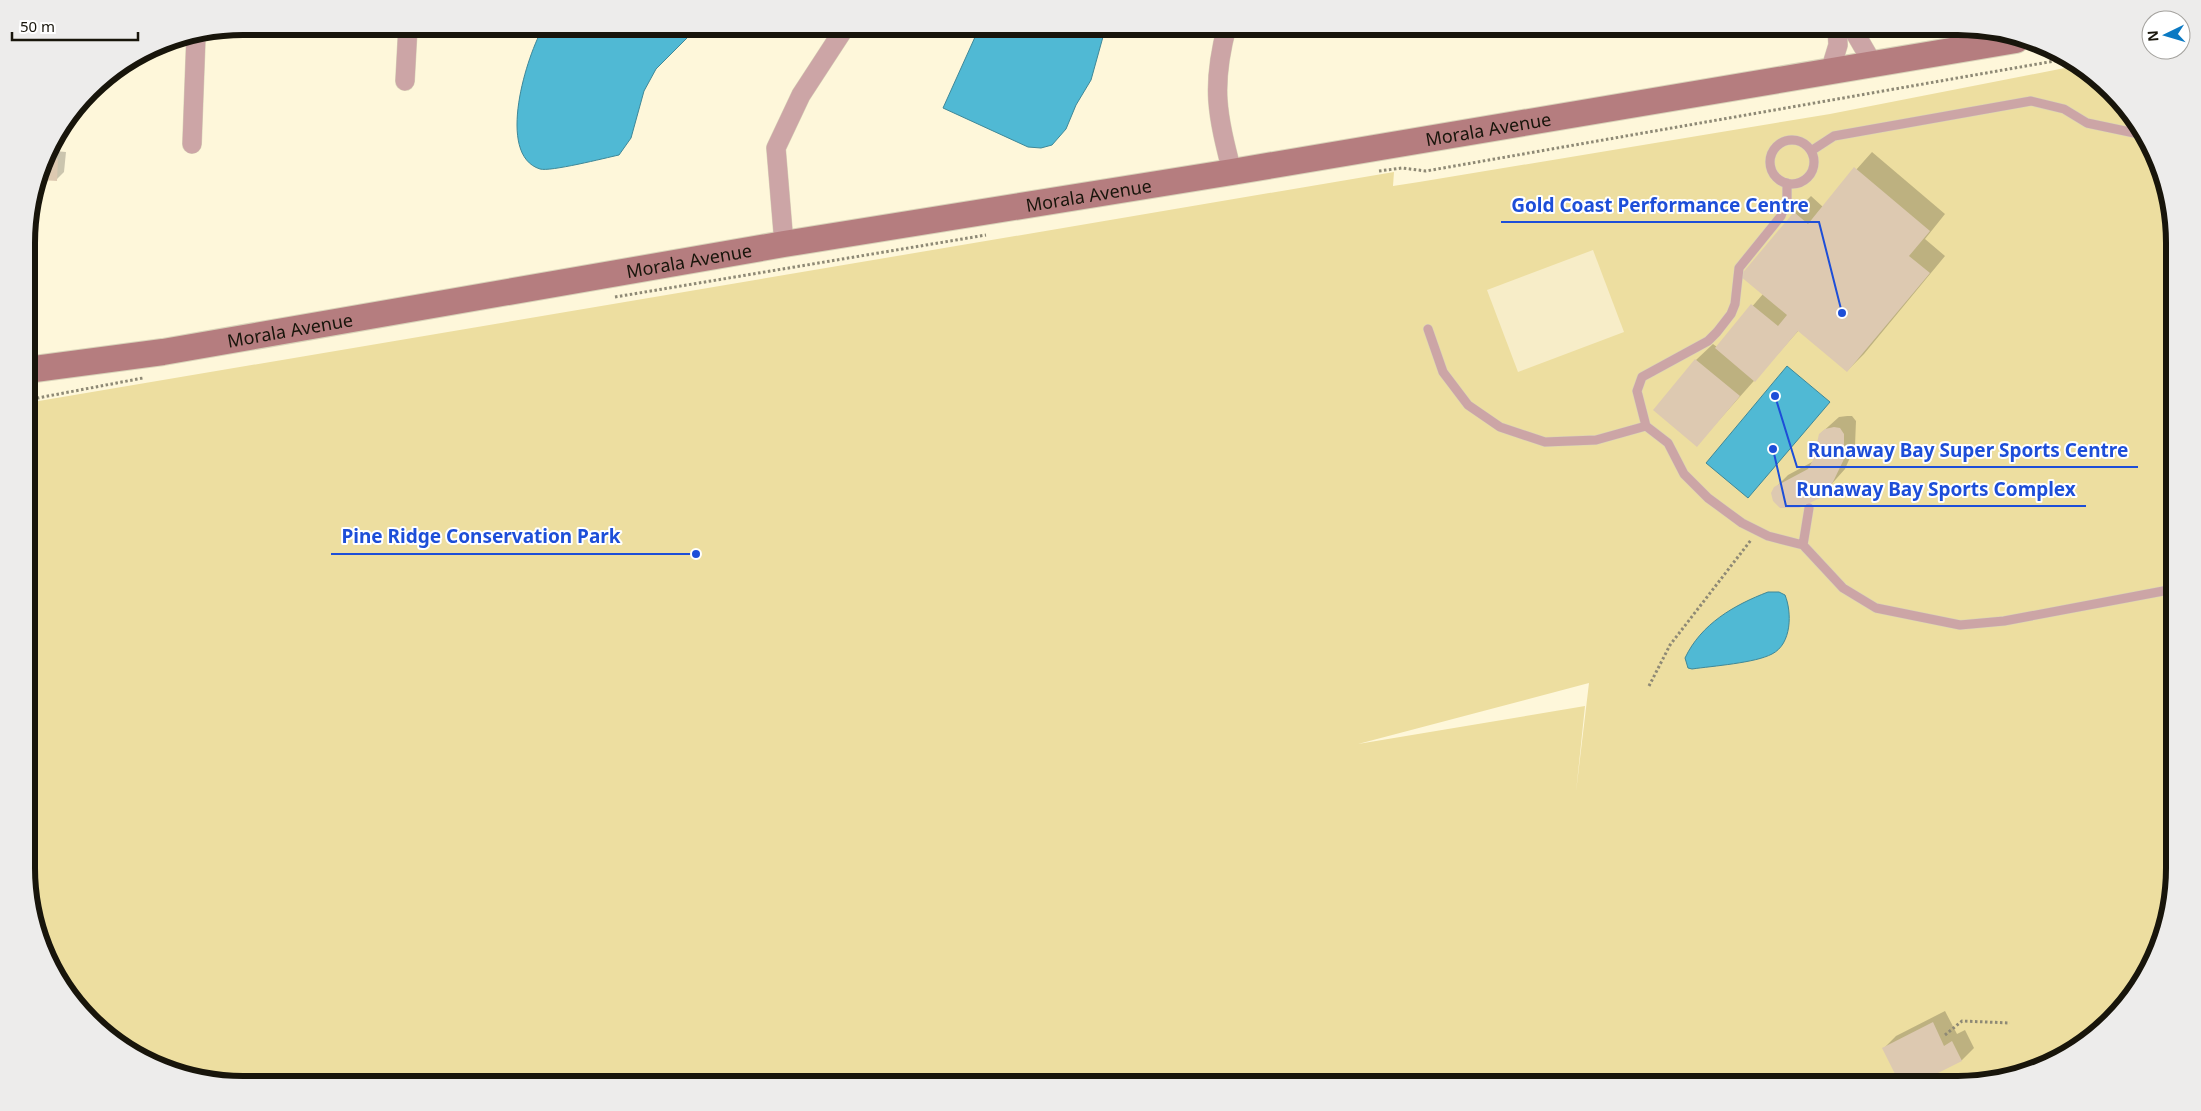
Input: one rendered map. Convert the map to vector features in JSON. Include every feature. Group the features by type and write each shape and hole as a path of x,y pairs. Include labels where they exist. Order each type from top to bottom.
{"street":[{"path":"405,81 408,35"},
{"path":"784,244 776,148 801,95 840,35"},
{"path":"1225,35 1219,63 1216,97 1221,130 1232,172"},
{"path":"1830,71 1838,45 1837,35"},
{"path":"1856,35 1873,64"},
{"path":"192,144 196,41"},
{"name":"Morala Avenue","path":"35,369 163,352 784,244 1232,172 2009,41"},
{"name":"Morala Avenue","path":"35,383 163,352"}],"lane":[{"path":"1811,151 1834,136 2023,102 2054,106 2087,123 2134,133"},
{"path":"1794,140 1801,142 1811,151 1813,158 1810,174 1800,182 1787,183 1780,180 1772,171 1770,158 1772,151 1784,141 1794,140"},
{"path":"1787,183 1787,200 1781,216 1739,268 1735,304 1731,314 1718,332 1708,341 1642,377 1637,391 1646,426 1668,443 1684,474 1708,498 1757,531 1768,536 1803,545 1843,588 1876,608 1960,626 2004,621 2166,591"},
{"path":"1428,329 1443,372 1468,405 1500,426 1545,442 1596,440 1646,426"},
{"path":"1803,545 1809,508"}],"path":[{"path":"1377,171 1402,168 1426,171 2058,60"},
{"path":"607,298 988,235"},
{"path":"35,398 147,377"},
{"path":"1649,686 1670,645 1757,531"},
{"path":"1945,1035 1962,1021 2010,1023"}],"shaded area":[{"path":"2069,67 2085,78 2123,116 2145,151 2155,176 2166,230 2166,881 2159,922 2145,960 2123,995 2085,1033 2050,1055 2025,1065 1971,1076 230,1076 176,1065 139,1048 116,1033 96,1015 78,995 63,972 56,960 42,922 35,881 35,402 1394,172 1393,186 1830,114","holes":["1589,683 1576,792 1585,706 1358,744"]}],"sand":[{"path":"1593,250 1624,332 1518,372 1487,290"}],"water":[{"path":"540,35 690,35 656,69 644,91 631,138 619,155 566,167 546,169 540,169 527,160 519,145 517,125 523,80"},
{"path":"976,35 1104,35 1091,80 1076,105 1066,129 1052,145 1041,148 1028,147 943,108"},
{"path":"1787,366 1830,402 1748,498 1706,463"},
{"path":"1768,592 1779,592 1785,595 1789,610 1787,635 1779,649 1765,657 1745,662 1688,668 1685,658 1700,635 1709,626 1743,603"}],"building":[{"path":"53,159 58,159 57,181 45,180"},
{"path":"1854,167 1930,231 1909,256 1930,273 1847,372 1798,331 1755,382 1715,348 1751,304 1778,326 1787,315 1740,276 1794,212 1808,224"},
{"path":"1695,359 1740,396 1697,447 1653,410"},
{"path":"1840,428 1844,434 1844,459 1833,482 1820,498 1799,508 1780,508 1773,501 1771,493 1774,487 1808,469 1813,460 1819,434 1825,429"},
{"path":"1933,1022 1944,1046 1952,1041 1962,1061 1932,1076 1896,1076 1882,1048"}],"place":[{"name":"Gold Coast Performance Centre","path":"1842,313"},
{"name":"Runaway Bay Super Sports Centre","path":"1775,396"},
{"name":"Runaway Bay Sports Complex","path":"1773,449"},
{"name":"Pine Ridge Conservation Park","path":"696,554"}]}
